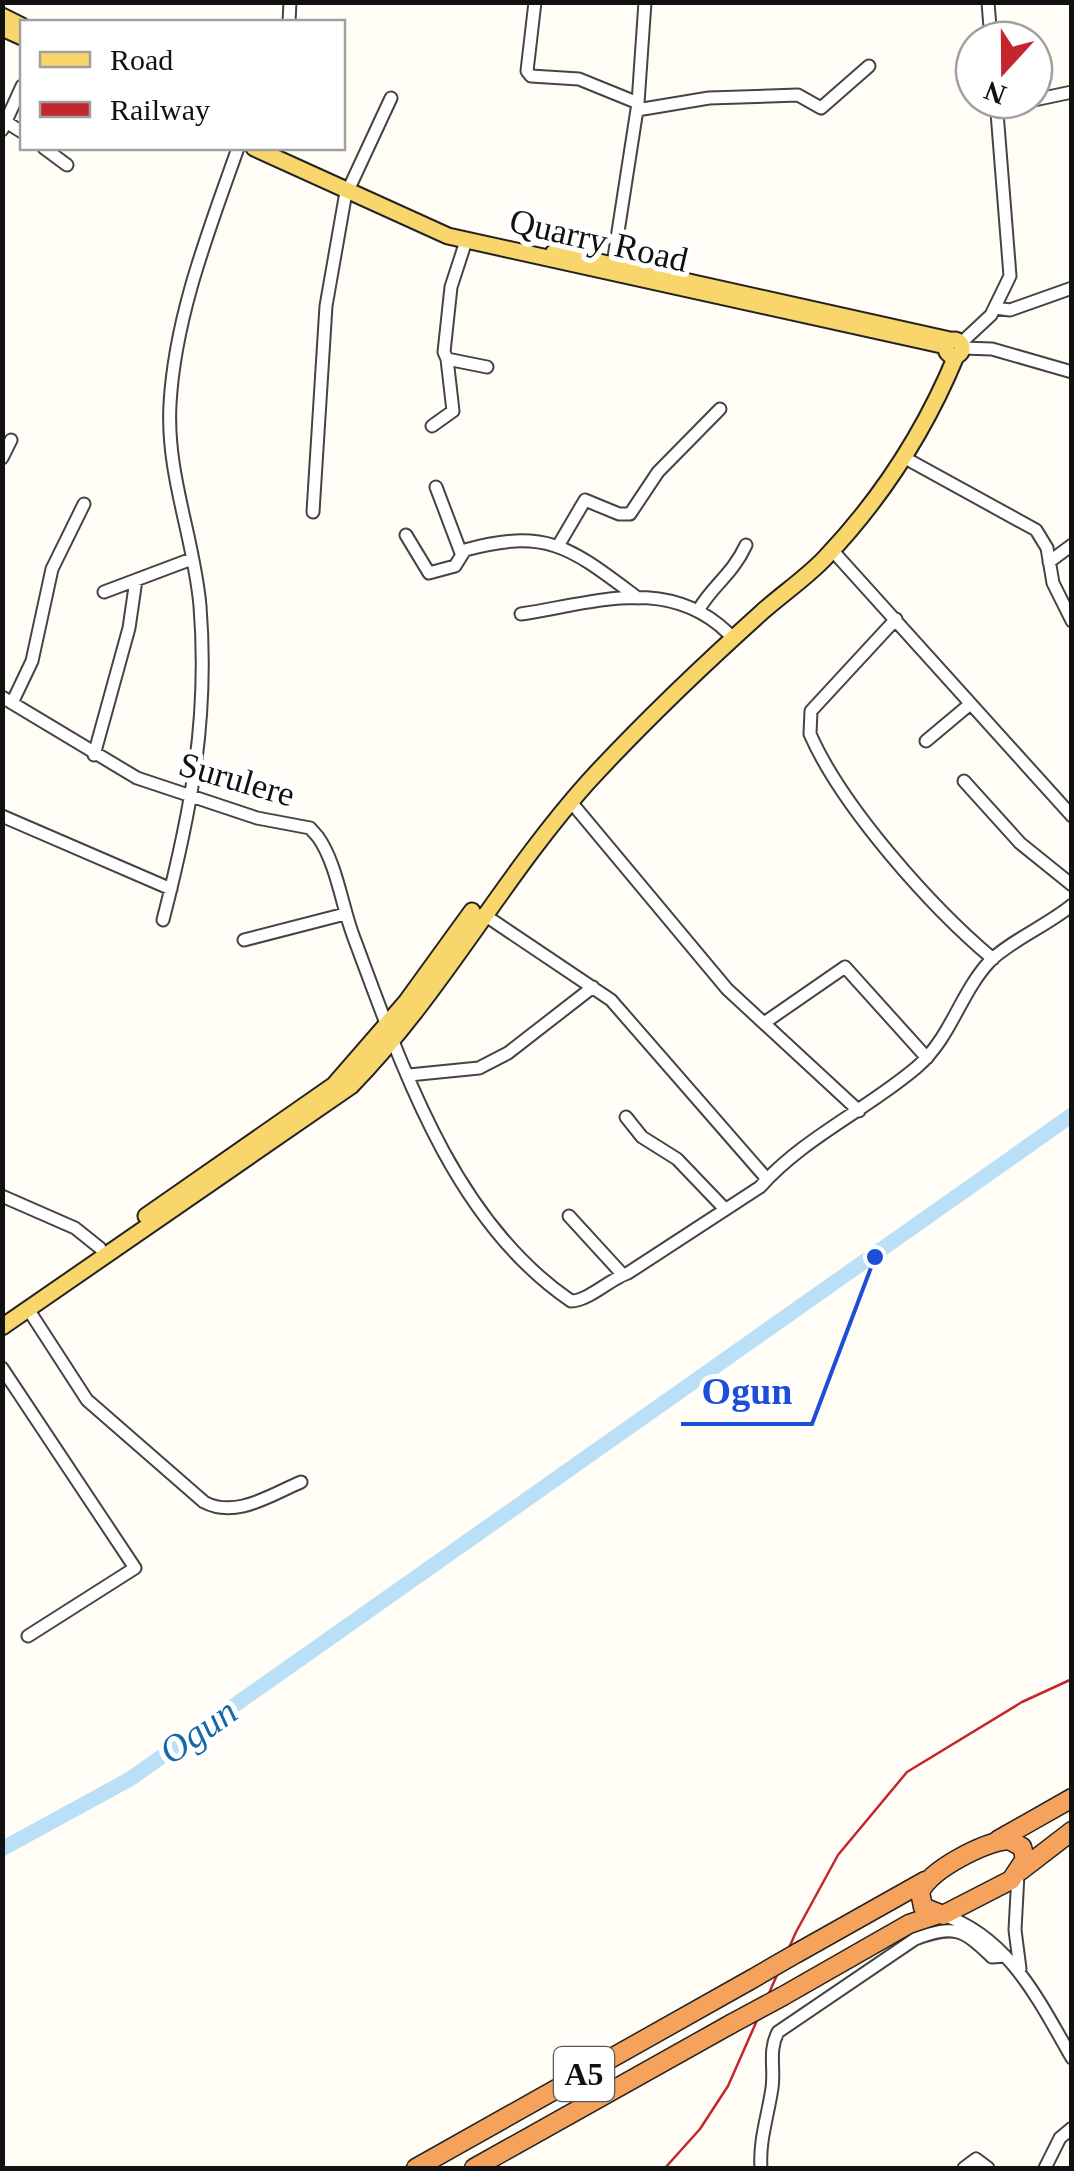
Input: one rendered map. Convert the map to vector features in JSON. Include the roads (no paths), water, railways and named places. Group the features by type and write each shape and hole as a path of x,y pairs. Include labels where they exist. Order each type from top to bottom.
{"highway":[{"name":"A5","path":"416,2168 1072,1798"},
{"name":"A5","path":"474,2168 910,1924 940,1915 1019,1872 1072,1831"},
{"path":"988,1846 999,1841 1016,1843 1024,1852 1019,1872"},
{"path":"930,1878 920,1892 920,1899 923,1907 940,1915"}],"main road":[{"name":"Quarry Road","path":"259,150 466,241 954,347"},
{"name":"Quarry Road","path":"280,150 349,188 443,224 954,347"},
{"path":"2,1326 351,1086 393,1040 482,914 571,802 641,728 832,550 904,458 954,347"},
{"path":"2,1315 334,1085 389,1022 496,878 584,772 823,548 852,514 908,436 954,347"}],"street":[{"path":"534,2 527,71 530,76 580,79 638,107 709,98 798,95 817,108 869,66"},
{"path":"612,264 638,107 645,2"},
{"path":"4,126 20,90"},
{"path":"312,512 326,306 349,188 391,98"},
{"path":"954,347 995,308 1010,276 998,120"},
{"path":"47,150 67,165"},
{"path":"163,920 194,797 203,684 200,602 177,503 170,399 192,286 237,150"},
{"path":"432,426 454,411 446,359 447,309 466,241"},
{"path":"995,308 1010,310 1072,288"},
{"path":"954,347 992,349 1072,372"},
{"path":"446,359 487,368"},
{"path":"558,546 586,500 618,514 630,514 658,472 720,409"},
{"path":"2,458 11,440"},
{"path":"904,458 1028,524 1044,541 1053,583 1072,622"},
{"path":"436,487 461,553"},
{"path":"7,700 32,661 52,569 84,504"},
{"path":"406,534 428,573 454,566 461,553 517,538 558,546 638,598"},
{"path":"700,609 708,594 729,577 746,545"},
{"path":"1049,562 1072,545"},
{"path":"832,550 1072,816"},
{"path":"104,592 190,560"},
{"path":"94,755 129,628 136,580"},
{"path":"522,614 614,596 638,598 700,609 728,634"},
{"path":"896,619 812,711 810,734 895,860 961,933 992,958"},
{"name":"Surulere","path":"7,700 137,778 258,818 310,828 324,845 345,914 408,1076 460,1180 512,1250 571,1301 581,1301 608,1279 623,1275"},
{"path":"926,742 969,705"},
{"path":"964,782 1020,843 1072,885"},
{"path":"571,802 686,944 860,1111"},
{"path":"2,816 171,889"},
{"path":"569,1216 623,1275 767,1179 926,1058 948,1029 962,997 992,958 1072,905"},
{"path":"244,940 345,914"},
{"path":"482,914 620,1008 767,1179"},
{"path":"764,1023 845,968 926,1058"},
{"path":"408,1076 480,1068 508,1053 593,987"},
{"path":"626,1117 642,1137 677,1159 724,1207"},
{"path":"2,1196 75,1228 100,1248"},
{"path":"28,1309 86,1400 204,1502 220,1510 234,1510 302,1482"},
{"path":"2,1368 136,1568 28,1636"},
{"path":"1019,1872 1015,1930 1020,1969"},
{"path":"940,1915 969,1926 1020,1969 1072,2058"},
{"path":"761,2168 762,2128 773,2074 771,2053 778,2032 915,1939 941,1928 972,1938 992,1957 1005,1956"},
{"path":"1045,2168 1060,2138 1072,2128"},
{"path":"964,2168 976,2159 988,2168"}],"waterway":[{"name":"Ogun","path":"2,1849 130,1779 1072,1115"}],"railway":[{"path":"665,2168 700,2129 728,2086 796,1932 838,1855 907,1772 1022,1702 1072,1679"}],"place":[{"name":"Ogun","path":"875,1257"}]}
